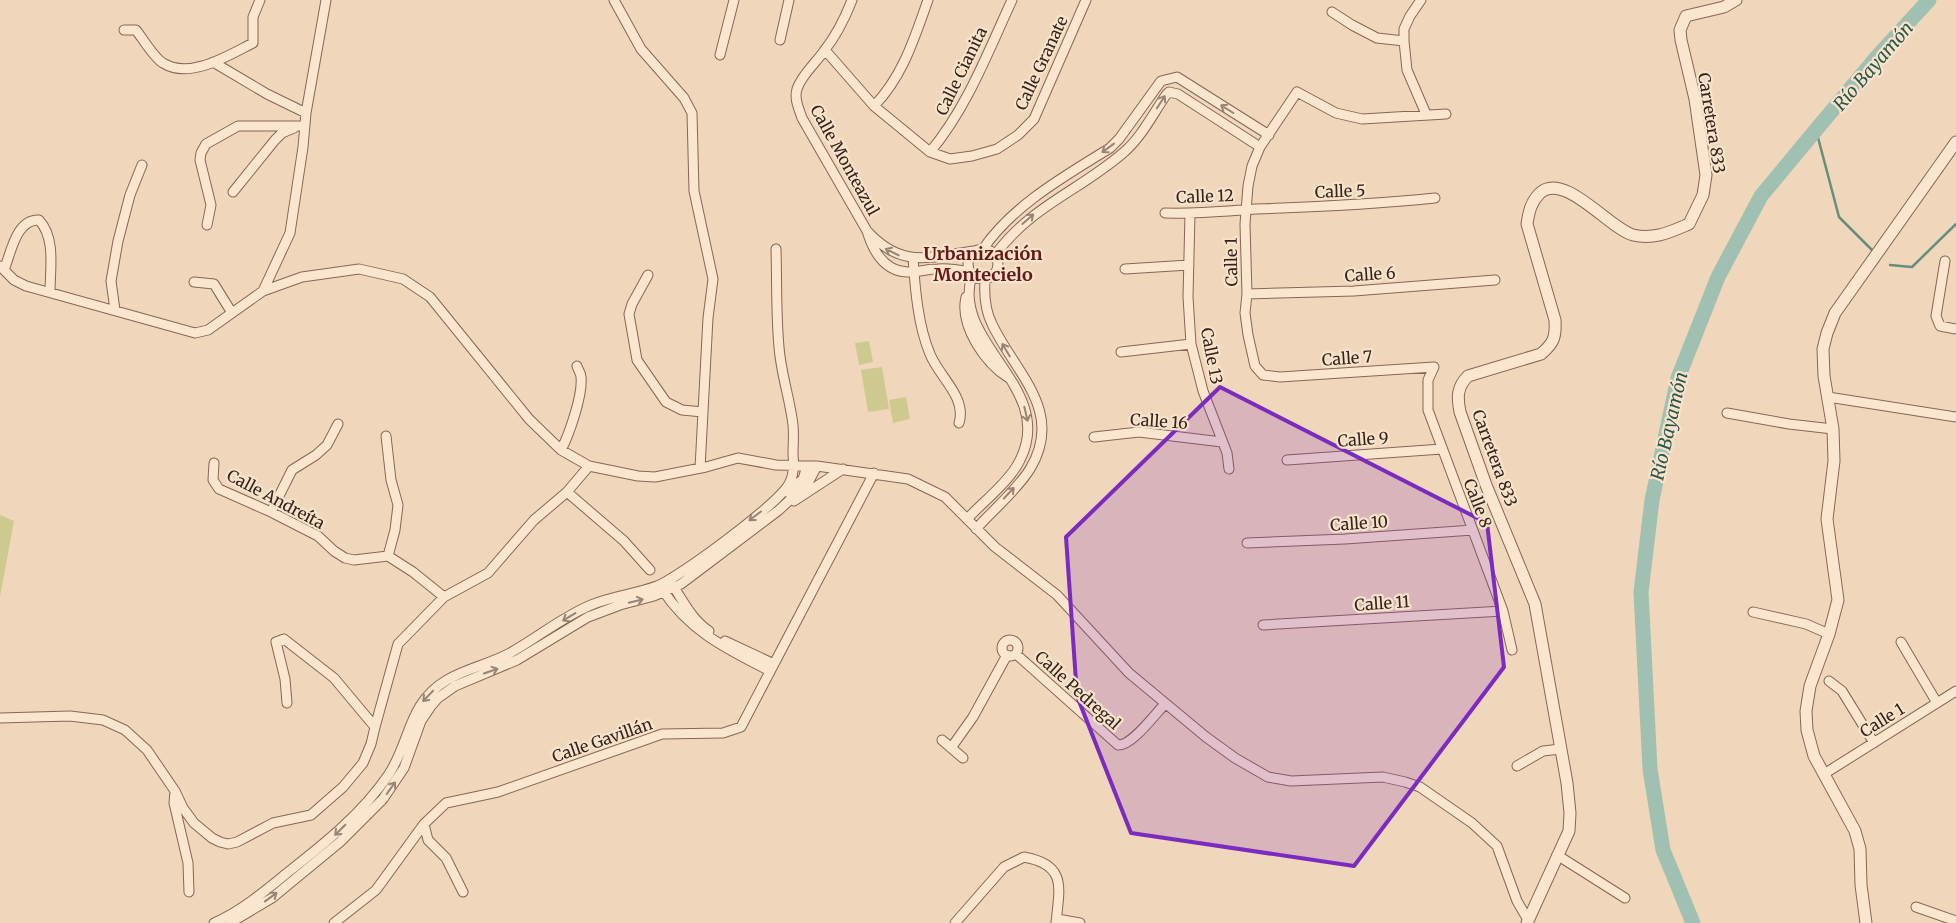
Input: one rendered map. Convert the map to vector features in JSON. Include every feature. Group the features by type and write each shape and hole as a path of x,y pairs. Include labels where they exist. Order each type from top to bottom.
{"street":[{"path":"124,30 136,30 161,63 169,66 190,68 213,62 253,43 253,17 260,0"},
{"path":"263,291 290,233 304,147 306,113 326,0"},
{"path":"614,0 641,49 684,98 692,113 694,191 713,279 708,318 700,468"},
{"path":"720,55 734,0"},
{"path":"780,40 789,0"},
{"name":"Calle Monteazul","path":"852,0 846,16 825,50 801,80 796,90 796,101 802,118 867,231 872,247 881,260 899,270 914,272 940,268 970,274"},
{"path":"874,106 887,93 908,56 928,0"},
{"name":"Calle Cianita","path":"930,152 947,132 959,112 1012,0"},
{"name":"Calle Granate","path":"825,50 874,106 930,152 950,159 972,156 997,149 1018,135 1034,119 1086,0"},
{"path":"1421,0 1404,29 1407,70 1426,114 1446,114"},
{"name":"Carretera 833","path":"1527,922 1568,831 1570,813 1561,749 1535,604 1486,485 1460,412 1457,400 1458,390 1462,381 1468,376 1542,354 1551,346 1556,333 1555,320 1527,224 1533,200 1543,191 1555,188 1565,190 1610,220 1620,229 1632,234 1651,237 1688,224 1703,195 1706,175 1695,99 1680,30 1686,16 1724,7 1736,0"},
{"path":"1332,12 1352,26 1377,38 1404,41"},
{"path":"213,62 267,94 306,113"},
{"path":"967,519 1015,469 1024,452 1028,434 1028,419 1022,400 974,322 968,287 970,274 967,263 968,258 1027,203 1110,148 1119,139 1161,81 1177,77 1268,135"},
{"path":"995,255 1005,242 1035,213 1108,165 1124,152 1134,142 1169,92 1178,94 1260,147"},
{"name":"Calle 1","path":"1263,375 1255,366 1245,313 1247,294 1246,210 1249,179 1260,147 1297,92 1336,113 1362,118 1426,114"},
{"path":"207,224 211,205 200,160 200,152 206,144 238,126 304,126"},
{"path":"233,192 282,133 288,129 304,126"},
{"path":"1866,923 1861,885 1860,849 1855,831 1814,756 1807,730 1806,711 1810,686 1829,634 1838,600 1827,519 1834,461 1833,429 1824,376 1823,349 1835,313 1956,142"},
{"path":"115,310 111,281 130,195 142,165"},
{"name":"Calle 5","path":"1246,210 1379,204 1435,198"},
{"name":"Calle 12","path":"1165,212 1190,214 1246,210"},
{"name":"Calle 13","path":"1190,214 1188,265 1191,344 1203,392 1227,453 1228,469"},
{"path":"50,292 51,252 45,229 39,220 30,221 19,232 2,268 14,280 26,286 195,332 208,330 263,291 302,278 359,269 402,279 430,297 529,419 561,450 590,466 638,476 655,476 700,468 738,458 776,465 843,469 908,479 945,497 995,548 1057,595 1129,673 1165,704 1235,758 1268,777 1291,781 1383,777 1420,787 1472,823 1497,846 1517,901 1527,922"},
{"name":"Calle Monteazul","path":"867,231 883,247 896,255 913,258 978,250"},
{"path":"772,502 790,483 794,465 793,426 779,349 776,249"},
{"path":"978,250 988,250 995,255 998,264 996,272 985,280"},
{"path":"913,258 918,304 927,346 930,356 958,400 961,410 959,423"},
{"path":"1944,261 1936,316 1940,326 1956,329"},
{"path":"1125,269 1188,265"},
{"path":"970,274 985,280"},
{"path":"648,275 632,304 629,314 637,360 666,402 682,410 703,412"},
{"path":"976,529 1023,479 1041,442 1042,430 1042,419 1034,395 991,324 984,295 985,280"},
{"name":"Calle 6","path":"1247,294 1354,290 1496,280"},
{"path":"194,282 214,284 232,313"},
{"path":"1121,352 1191,344"},
{"path":"561,450 568,433 578,396 581,375 576,366"},
{"name":"Calle 7","path":"1263,375 1280,377 1434,367"},
{"name":"Calle 8","path":"1434,367 1428,380 1428,410 1503,611 1512,650"},
{"path":"1828,397 1956,417"},
{"path":"1727,413 1789,424 1833,429"},
{"path":"271,512 292,470 327,445 338,424"},
{"name":"Calle 16","path":"1094,437 1139,432 1222,442"},
{"path":"386,436 391,480 398,505 395,530 388,556 413,572 444,598"},
{"name":"Calle 9","path":"1287,460 1442,449"},
{"name":"Calle Andreíta","path":"214,463 213,480 219,489 271,512 318,536 334,551 345,558 354,560 388,556"},
{"path":"0,718 70,716 103,720 124,730 147,750 194,823 220,842 228,844 237,842 273,823 311,814 331,799 363,763 371,744 374,727 398,644 444,598 488,573 534,520 567,492 590,466"},
{"path":"672,584 772,502 798,484 812,466"},
{"path":"779,510 808,483 812,466"},
{"path":"230,923 272,898 340,842 383,799 404,768 426,713 442,695 455,686 517,660 600,611 672,584 779,510 843,469"},
{"name":"Calle Gavillán","path":"334,923 376,890 424,824 446,803 498,792 662,734 724,732 741,726 874,473"},
{"path":"567,492 624,541 650,570"},
{"name":"Calle 10","path":"1247,544 1336,540 1473,530"},
{"path":"672,584 684,604 703,627 772,667"},
{"path":"662,588 697,630 723,646 772,667"},
{"path":"214,923 239,910 332,838 375,793 397,761 414,715 423,699 431,692 453,677 510,654 592,604 662,588"},
{"name":"Calle 11","path":"1263,625 1503,611"},
{"path":"1753,612 1806,624 1829,634"},
{"path":"287,703 276,642 284,639 334,678 374,727"},
{"path":"1901,642 1937,703"},
{"name":"Calle Pedregal","path":"951,748 973,717 1011,654 1118,745 1124,745 1131,740 1165,704"},
{"path":"1829,681 1842,690 1874,742"},
{"name":"Calle 1","path":"1824,774 1956,691"},
{"path":"942,740 963,758"},
{"path":"1517,766 1543,751 1561,749"},
{"path":"175,791 174,803 188,863 189,892"},
{"path":"424,824 428,840 446,858 463,892"},
{"path":"1558,855 1625,898"},
{"path":"955,923 1004,867 1024,857 1045,864 1054,871 1059,880 1056,921 1080,923"},
{"path":"1916,907 1956,921"}],"highlighted area":[{"path":"1220,387 1487,523 1504,667 1354,866 1131,833 1077,696 1066,537"}],"shaded area":[{"path":"869,341 873,362 859,365 855,343"},
{"path":"882,367 889,409 868,412 861,370"},
{"path":"906,397 910,419 893,423 889,400"},
{"path":"0,515 14,521 0,597"}],"waterway":[{"name":"Río Bayamón","path":"1693,923 1663,850 1650,769 1641,592 1652,500 1678,378 1718,277 1761,196 1875,59 1929,0"},
{"path":"1816,130 1839,217 1872,250"},
{"path":"1890,265 1912,267 1956,224"}],"district":[{"name":"Urbanización Montecielo","path":"983,263"}]}
